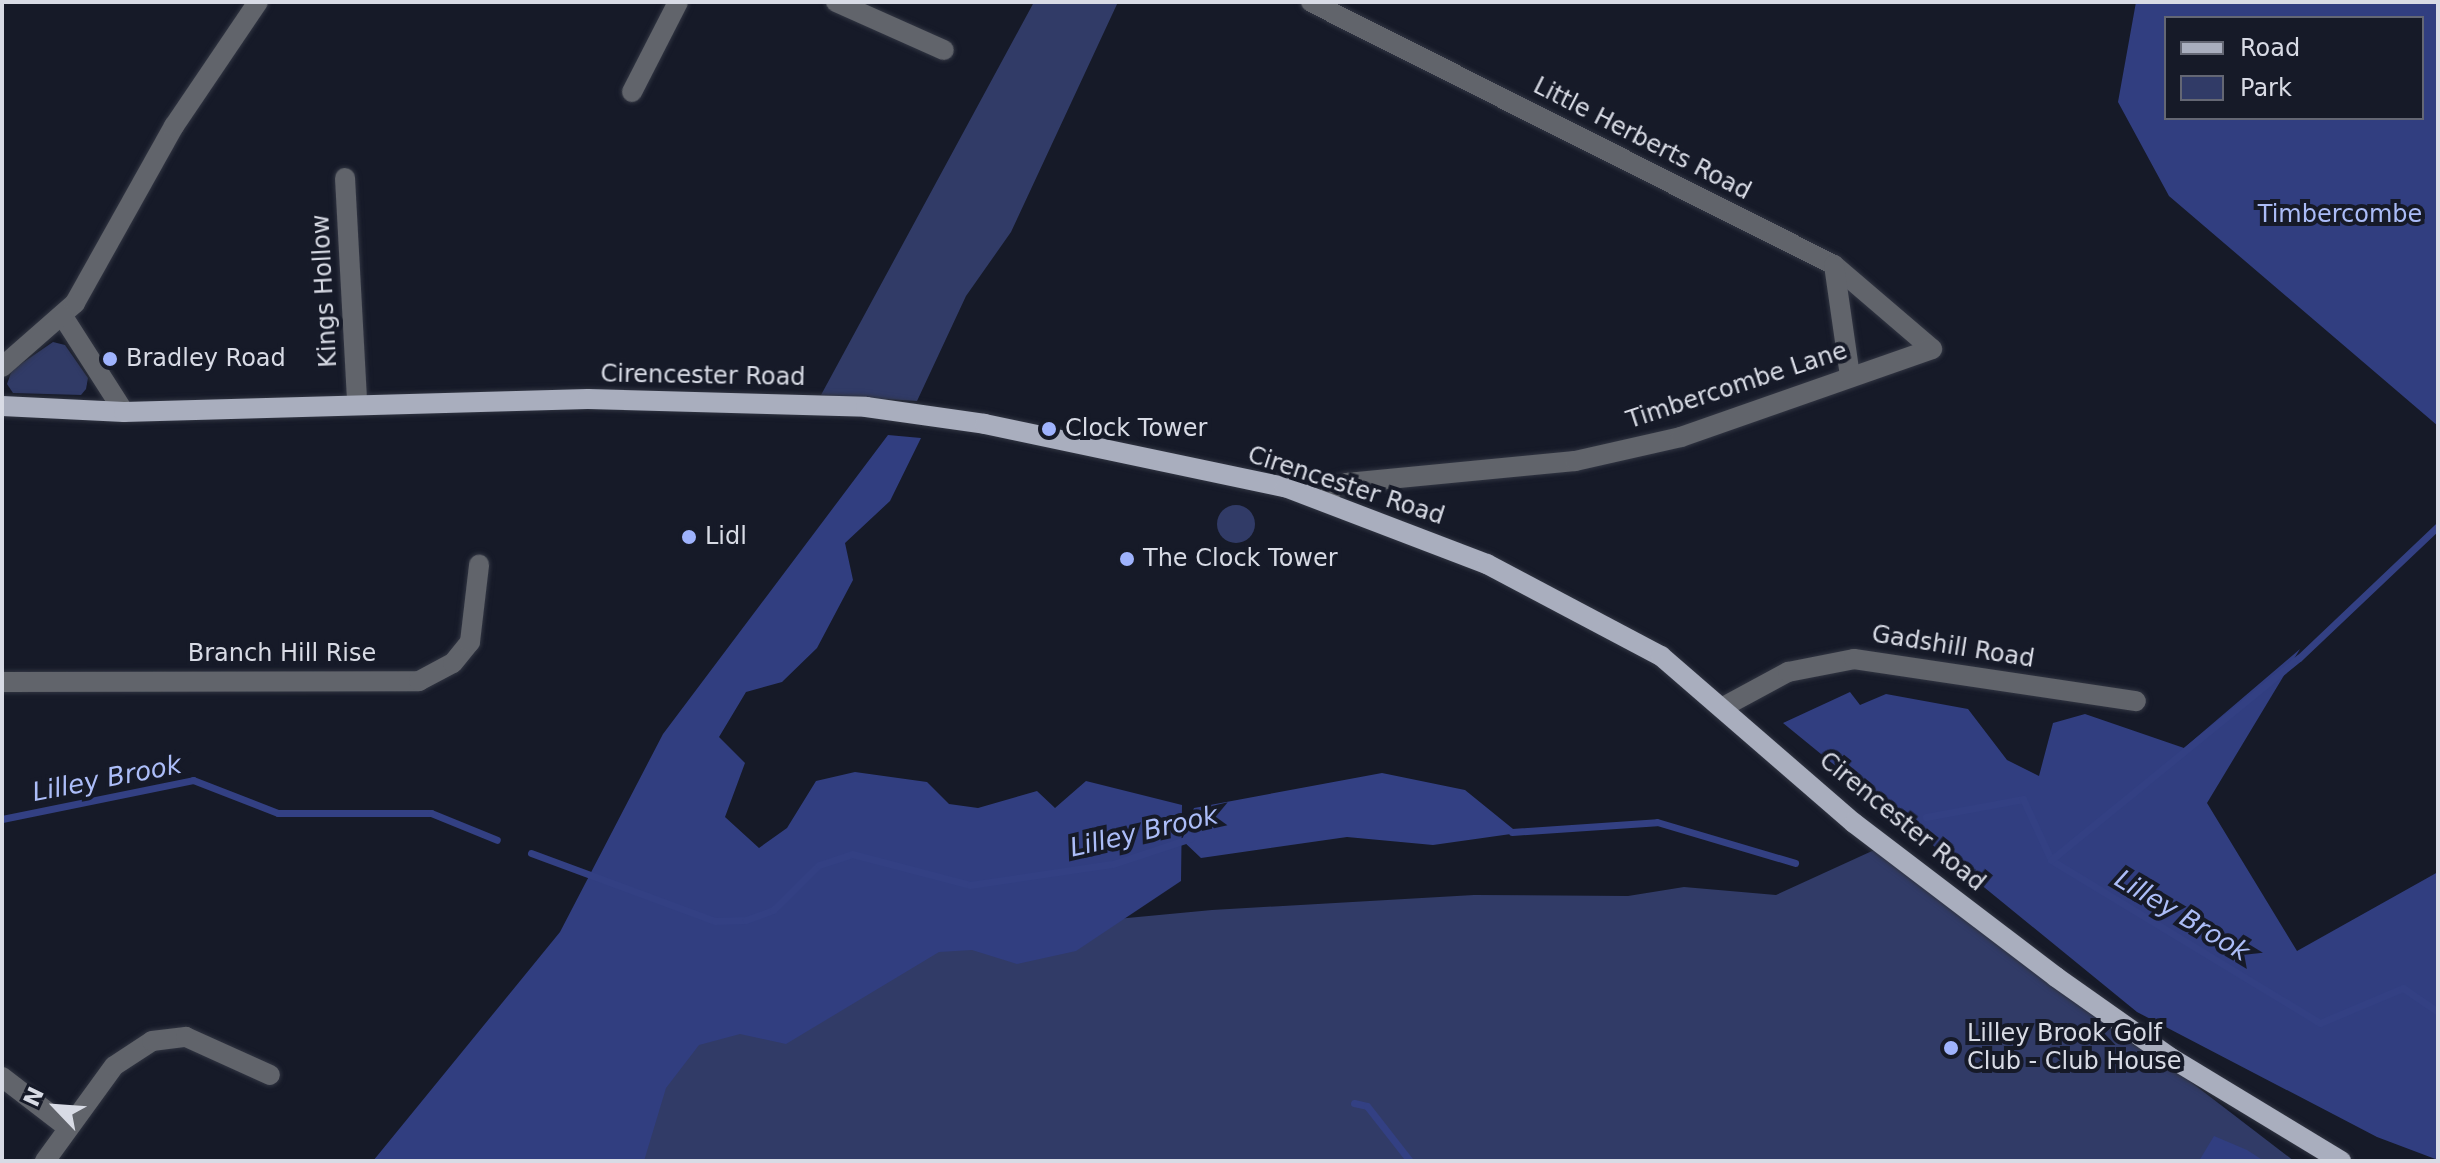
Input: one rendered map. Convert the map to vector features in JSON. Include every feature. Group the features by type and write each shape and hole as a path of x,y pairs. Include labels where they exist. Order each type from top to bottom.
{"main road":[{"name":"Cirencester Road","path":"2,406 124,412 357,401 827,405 903,410 1212,470 1326,502 1551,595 1661,656 1725,706 1854,823 2056,977 2171,1058 2341,1161"}],"street":[{"path":"2,367 62,315 84,289 174,126 258,2"},
{"path":"632,92 678,2"},
{"path":"836,2 944,50"},
{"name":"Little Herberts Road","path":"1311,2 1834,265 1932,349"},
{"name":"Kings Hollow","path":"345,178 357,401"},
{"path":"1834,265 1850,376"},
{"path":"62,315 124,412"},
{"name":"Timbercombe Lane","path":"1326,502 1333,487 1347,483 1528,468 1681,437 1932,349"},
{"name":"Branch Hill Rise","path":"2,682 419,681 453,663 470,642 479,565"},
{"name":"Gadshill Road","path":"1725,706 1788,672 1854,659 2136,701"},
{"path":"45,1161 67,1127 127,1053 152,1041 186,1037 270,1075"},
{"path":"2,1077 67,1127"}],"green space":[{"path":"1034,2 1118,2 1011,232 966,296 917,401 821,395"},
{"name":"Timbercombe","path":"2136,2 2438,2 2438,426 2169,196 2118,102"},
{"path":"53,342 65,345 88,378 86,389 81,395 13,393 7,384 12,370"},
{"path":"888,435 921,438 890,501 845,543 853,580 817,648 782,682 746,692 719,737 745,763 725,817 759,848 787,828 816,781 855,772 927,782 949,804 978,808 1037,791 1055,808 1086,781 1182,805 1181,881 1076,951 1017,964 972,950 939,952 786,1044 740,1034 699,1045 666,1088 644,1161 373,1161 560,932 663,734"},
{"path":"1236,505 1250,510 1255,524 1250,538 1236,543 1222,538 1217,524 1222,510"},
{"path":"2300,649 2207,803 2297,951 2438,872 2438,1160 2377,1137 2137,1012 1783,723 1850,692 1860,705 1886,694 1968,709 2007,760 2039,776 2053,723 2085,714 2184,748"},
{"path":"1883,846 2294,1161 397,1161 574,970 1212,910 1474,895 1628,896 1684,887 1776,895"},
{"path":"2214,1136 2247,1150 2264,1161 2199,1161"}],"shaded area":[{"path":"1382,773 1465,790 1518,833 1433,845 1347,837 1201,858 1182,840 1194,808"}],"waterway":[{"path":"2051,860 2299,658 2438,526"},
{"name":"Lilley Brook","path":"2,819 193,780 278,813 431,813 497,840"},
{"name":"Lilley Brook","path":"1926,817 2023,799 2051,860 2320,1023 2403,988 2438,1012"},
{"name":"Lilley Brook","path":"1512,832 1657,822 1795,863"},
{"name":"Lilley Brook","path":"531,853 715,921 746,920 773,910 819,865 852,854 970,885 1113,864 1191,838"},
{"path":"1354,1103 1367,1106 1410,1161"}],"place":[{"name":"Bradley Road","path":"110,359"},
{"name":"Clock Tower","path":"1049,429"},
{"name":"Lidl","path":"689,537"},
{"name":"The Clock Tower","path":"1127,559"},
{"name":"Lilley Brook Golf Club - Club House","path":"1951,1048"}]}
